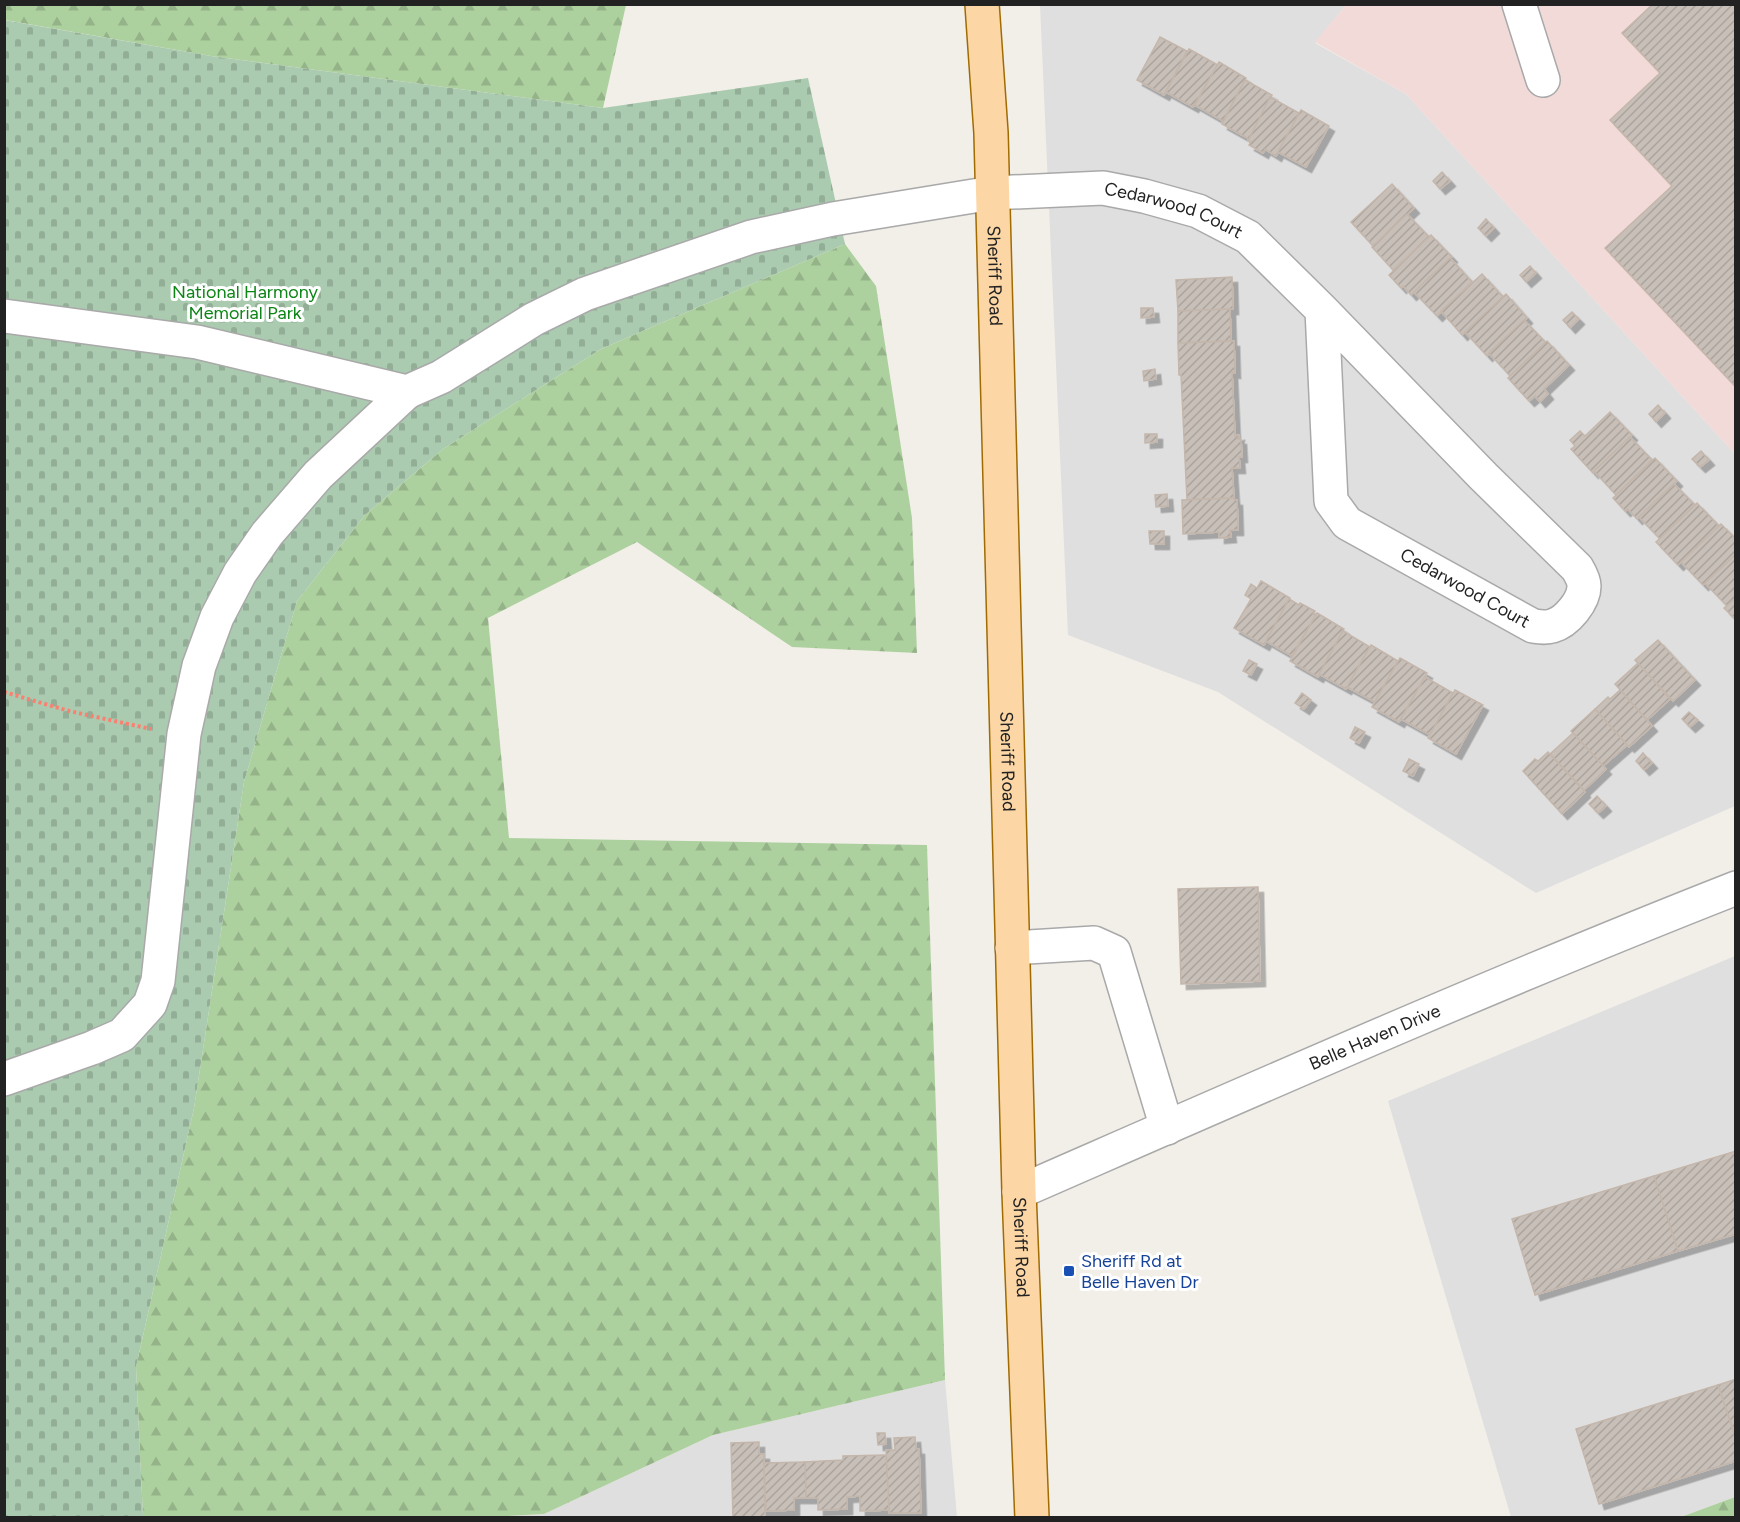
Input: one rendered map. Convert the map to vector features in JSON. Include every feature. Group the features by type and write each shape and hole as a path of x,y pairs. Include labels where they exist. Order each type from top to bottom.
{"main road":[{"name":"Sheriff Road","path":"982,4 991,133 1019,1192 1032,1518"}],"street":[{"path":"1518,4 1543,80"},
{"name":"Cedarwood Court","path":"4,1079 122,1035 150,1004 158,981 184,734 200,666 217,617 240,573 267,534 318,475 407,392 441,377 534,319 585,294 740,241 833,219 992,193 1103,188 1144,196 1198,211 1248,237 1323,310 1484,477 1577,568 1583,581 1582,595 1578,604 1565,619 1550,627 1533,626 1347,523 1331,501 1323,310"},
{"path":"4,316 197,342 407,392"},
{"name":"Belle Haven Drive","path":"1019,1192 1627,931 1736,888"},
{"path":"1012,948 1094,943 1114,952 1167,1128"}],"path":[{"path":"4,692 125,724 184,734"}],"shaded area":[{"path":"1040,5 1346,5 1315,43 1406,94 1735,454 1735,806 1536,893 1218,692 1068,635"},
{"path":"1346,5 1735,5 1735,454 1406,94 1315,42"},
{"path":"1735,956 1735,1497 1681,1517 1511,1517 1388,1101"},
{"path":"945,1380 957,1517 475,1518 544,1514 713,1435"}],"green space":[{"path":"4,5 626,5 603,108 211,56 5,20"},
{"name":"National Harmony Memorial Park","path":"4,20 211,56 603,108 808,78 845,244 601,349 443,449 365,515 297,601 244,782 194,1108 136,1367 143,1517 5,1517"},
{"path":"845,244 876,286 912,518 917,653 792,647 637,542 488,618 509,838 927,845 945,1380 713,1435 544,1514 475,1518 143,1518 136,1367 194,1108 244,782 297,601 365,515 443,449 601,349"},
{"path":"1735,1497 1735,1517 1681,1517"}],"building":[{"path":"1653,4 1736,4 1736,387 1605,248 1672,186 1610,120 1660,73 1622,33"},
{"path":"1160,37 1187,51 1164,95 1137,80"},
{"path":"1189,49 1218,65 1193,107 1166,92"},
{"path":"1219,62 1246,78 1223,121 1195,105"},
{"path":"1245,80 1272,95 1249,139 1222,124"},
{"path":"1270,97 1299,113 1276,156 1265,149 1263,153 1249,145 1251,142 1248,141"},
{"path":"1301,110 1329,126 1306,167 1278,152"},
{"path":"1442,172 1450,181 1440,189 1433,181"},
{"path":"1392,184 1414,208 1373,246 1351,222"},
{"path":"1407,214 1429,237 1393,270 1372,247"},
{"path":"1486,219 1494,228 1486,236 1478,228"},
{"path":"1431,235 1452,257 1411,295 1389,275"},
{"path":"1450,258 1472,282 1437,316 1414,292"},
{"path":"1530,266 1536,273 1526,282 1520,275"},
{"path":"1482,274 1503,297 1462,335 1441,311"},
{"path":"1232,277 1233,309 1178,311 1176,280"},
{"path":"1506,294 1527,318 1487,356 1465,332"},
{"path":"1141,308 1153,308 1154,317 1141,318"},
{"path":"1230,309 1231,341 1178,343 1178,311"},
{"path":"1572,312 1579,319 1570,328 1563,320"},
{"path":"1524,320 1546,343 1510,376 1489,353"},
{"path":"1234,341 1235,373 1232,372 1235,436 1239,435 1238,439 1241,439 1242,457 1239,457 1240,468 1232,468 1234,498 1187,500 1178,343"},
{"path":"1547,341 1569,365 1544,389 1548,394 1540,402 1535,396 1529,401 1508,378"},
{"path":"1155,369 1156,379 1144,381 1143,371"},
{"path":"1658,405 1665,413 1656,422 1649,414"},
{"path":"1610,412 1632,435 1593,473 1571,449 1575,446 1570,440 1580,431 1585,436"},
{"path":"1145,434 1157,434 1157,442 1145,443"},
{"path":"1630,437 1652,460 1616,495 1594,471"},
{"path":"1701,451 1709,460 1700,467 1692,459"},
{"path":"1655,458 1677,481 1637,519 1628,509 1625,511 1613,498"},
{"path":"1674,484 1695,505 1660,539 1639,517"},
{"path":"1167,494 1168,506 1156,507 1155,495"},
{"path":"1234,498 1237,500 1238,530 1230,530 1231,537 1219,538 1219,532 1183,534 1182,500"},
{"path":"1697,503 1719,526 1678,565 1656,542"},
{"path":"1721,524 1736,539 1736,554 1703,585 1681,562"},
{"path":"1149,531 1164,531 1164,544 1150,544"},
{"path":"1736,554 1736,598 1727,606 1705,583"},
{"path":"1261,581 1290,598 1264,645 1234,628 1251,599 1245,595 1251,584 1257,588"},
{"path":"1736,598 1736,620 1724,608"},
{"path":"1289,599 1315,611 1313,614 1316,615 1292,656 1266,641"},
{"path":"1317,613 1344,629 1318,677 1290,661"},
{"path":"1343,631 1370,647 1346,689 1319,674"},
{"path":"1658,640 1695,680 1673,701 1635,660"},
{"path":"1371,645 1398,661 1375,702 1347,687"},
{"path":"1400,658 1427,673 1399,722 1372,707"},
{"path":"1249,660 1257,664 1251,675 1243,671"},
{"path":"1638,663 1670,699 1647,720 1615,684"},
{"path":"1425,677 1453,693 1430,735 1401,719"},
{"path":"1455,690 1483,705 1456,754 1428,738"},
{"path":"1620,690 1652,726 1629,747 1595,709"},
{"path":"1302,693 1311,700 1304,709 1295,703"},
{"path":"1595,709 1627,745 1603,766 1571,731"},
{"path":"1689,712 1698,720 1690,727 1682,719"},
{"path":"1355,727 1365,732 1359,743 1350,738"},
{"path":"1573,733 1606,769 1584,790 1550,754"},
{"path":"1548,752 1585,792 1562,814 1523,771 1535,759 1538,761"},
{"path":"1643,753 1652,763 1644,770 1636,761"},
{"path":"1409,759 1419,764 1413,776 1403,771"},
{"path":"1597,796 1606,806 1598,813 1589,804"},
{"path":"1258,887 1260,981 1181,984 1178,889"},
{"path":"1736,1151 1736,1234 1678,1251 1654,1176"},
{"path":"1654,1176 1678,1251 1535,1295 1512,1219"},
{"path":"1736,1379 1736,1439 1718,1385"},
{"path":"1718,1385 1736,1439 1736,1461 1599,1504 1576,1429"},
{"path":"877,1433 885,1433 886,1444 878,1445"},
{"path":"915,1437 916,1449 919,1449 921,1513 889,1513 886,1450 895,1450 894,1438"},
{"path":"759,1442 759,1454 764,1454 765,1517 733,1518 731,1443"},
{"path":"886,1455 889,1510 860,1511 860,1496 847,1497 847,1509 818,1510 818,1498 806,1498 805,1462 843,1460 843,1456"},
{"path":"805,1462 806,1498 794,1498 794,1510 766,1511 764,1463"}],"place":[{"name":"Sheriff Rd at Belle Haven Dr","path":"1069,1271"}]}
